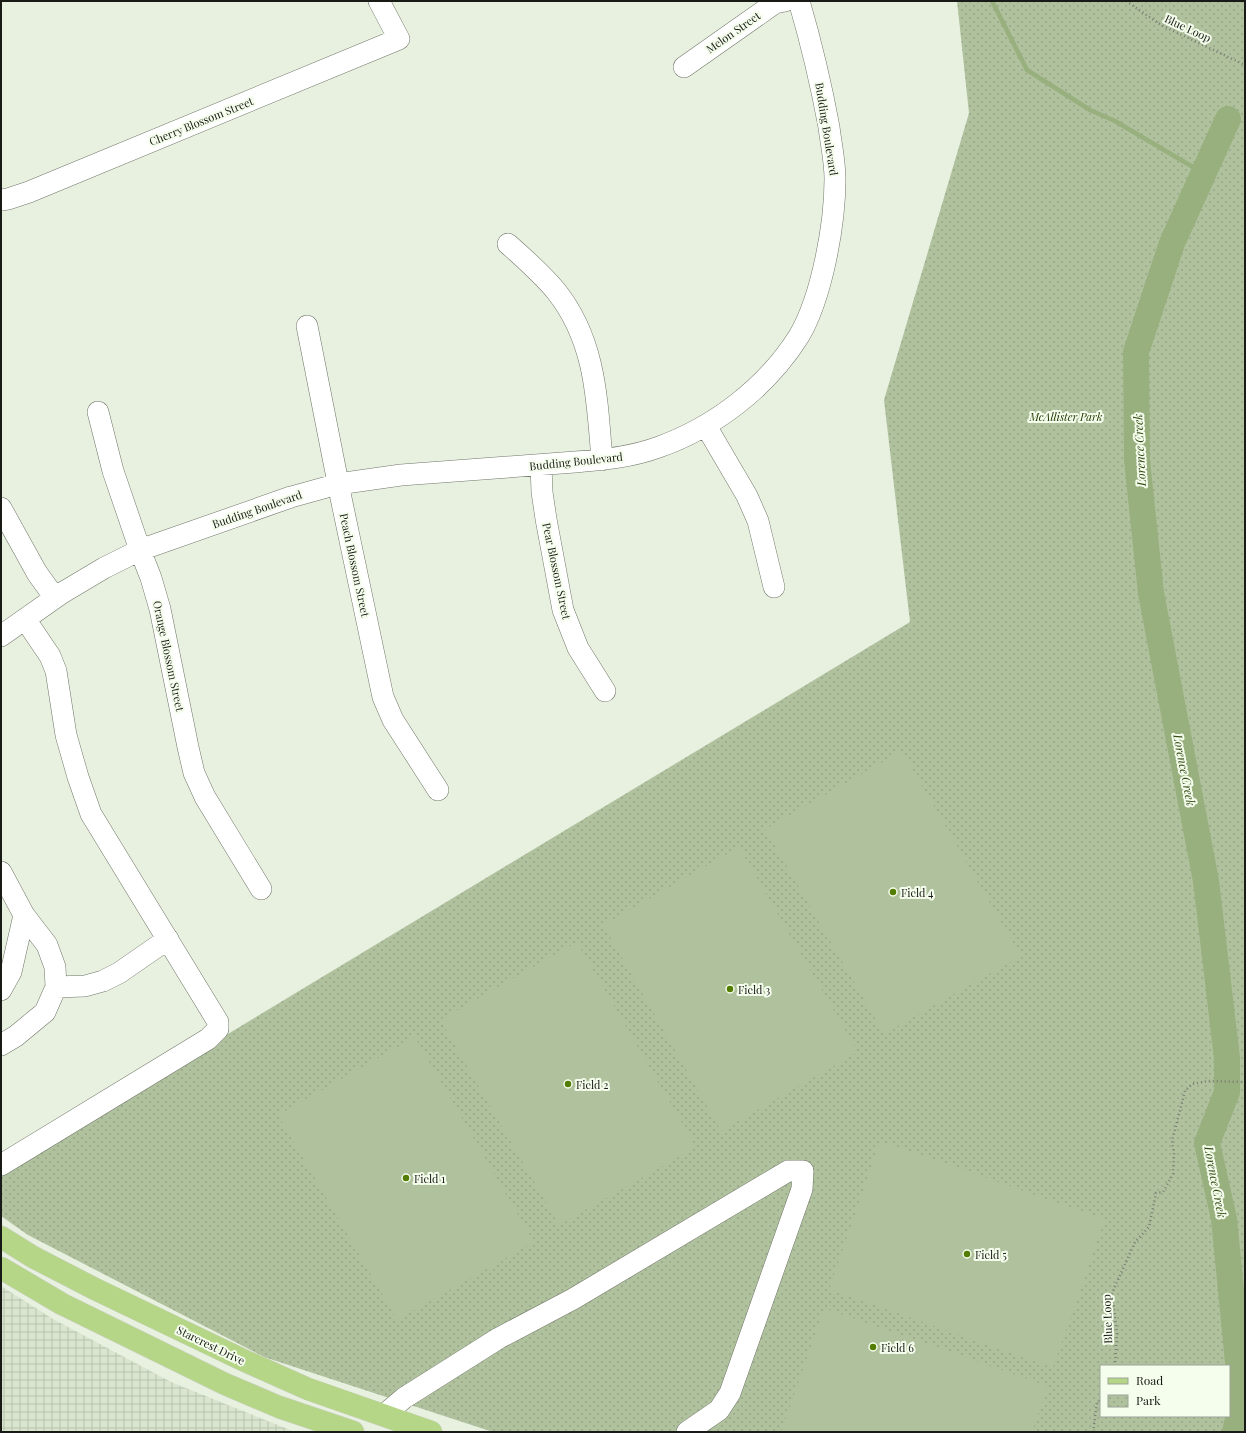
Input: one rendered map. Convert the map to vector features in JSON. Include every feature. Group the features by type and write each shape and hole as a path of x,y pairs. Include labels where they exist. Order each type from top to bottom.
{"main road":[{"name":"Starcrest Drive","path":"1,1237 33,1257 95,1289 308,1390 431,1432"},
{"path":"1,1263 23,1267 65,1289 95,1289"},
{"path":"1,1268 62,1304 225,1384 279,1407 353,1432"}],"street":[{"name":"Cherry Blossom Street","path":"1,200 29,192 399,39 379,1"},
{"name":"Melon Street","path":"684,67 775,3 785,1"},
{"name":"Budding Boulevard","path":"1,636 55,598 104,568 140,550 291,497 338,484 401,475 602,460 631,455 658,448 680,439 706,426 730,409 751,392 768,375 784,357 799,336 814,306 829,240 834,207 835,178 833,153 825,104 809,34 799,1"},
{"path":"508,244 556,291 578,327 588,352 595,383 602,460"},
{"name":"Peach Blossom Street","path":"307,326 338,484 383,698 393,720 438,790"},
{"name":"Orange Blossom Street","path":"98,412 113,471 151,578 160,609 194,773 205,797 261,889"},
{"path":"706,426 747,496 758,520 774,587"},
{"name":"Pear Blossom Street","path":"541,465 542,492 546,519 564,610 578,648 605,691"},
{"path":"1,508 37,573 55,598"},
{"path":"1,1165 208,1039 218,1029 218,1022 91,814 78,777 66,735 56,671 50,656 25,619"},
{"path":"1,872 24,914 47,945 55,967 56,987 45,1012 16,1036 1,1045"},
{"path":"6,981 24,914"},
{"path":"56,987 86,986 104,982 168,939"},
{"path":"384,1415 404,1398 499,1338 573,1299 788,1171 803,1171 802,1189 730,1393 719,1410 687,1432"}],"path":[{"name":"Blue Loop","path":"1126,1 1161,25 1245,65"},
{"name":"Blue Loop","path":"1115,1365 1117,1333 1112,1293 1135,1242 1149,1227 1156,1194 1163,1192 1173,1174 1174,1153 1172,1141 1185,1091 1192,1084 1208,1081 1245,1082"},
{"path":"1092,1432 1097,1403 1100,1400"}],"shaded area":[{"path":"1,1286 53,1319 171,1382 295,1432 1,1432"}],"green space":[{"name":"McAllister Park","path":"957,1 1245,1 1245,1432 493,1432 264,1357 28,1235 1,1216 1,1171 910,622 884,400 969,113"},
{"name":"Field 4","path":"902,751 1021,956 884,1034 765,829"},
{"name":"Field 3","path":"739,847 858,1052 721,1131 603,925"},
{"name":"Field 2","path":"577,942 696,1147 559,1225 440,1020"},
{"name":"Field 1","path":"415,1037 534,1242 397,1320 278,1115"},
{"name":"Field 5","path":"880,1141 1105,1219 1053,1368 829,1289"},
{"name":"Field 6","path":"824,1308 1048,1386 1032,1432 781,1432"}],"waterway":[{"path":"992,1 1027,70 1090,110 1115,121 1203,173"},
{"name":"Lorence Creek","path":"1228,119 1172,243 1136,352 1137,460 1151,593 1206,881 1227,1058 1227,1092 1207,1143 1224,1219 1242,1403 1235,1432"}],"place":[{"name":"Field 4","path":"893,892"},
{"name":"Field 3","path":"730,989"},
{"name":"Field 2","path":"568,1084"},
{"name":"Field 1","path":"406,1178"},
{"name":"Field 5","path":"967,1254"},
{"name":"Field 6","path":"873,1347"}]}
